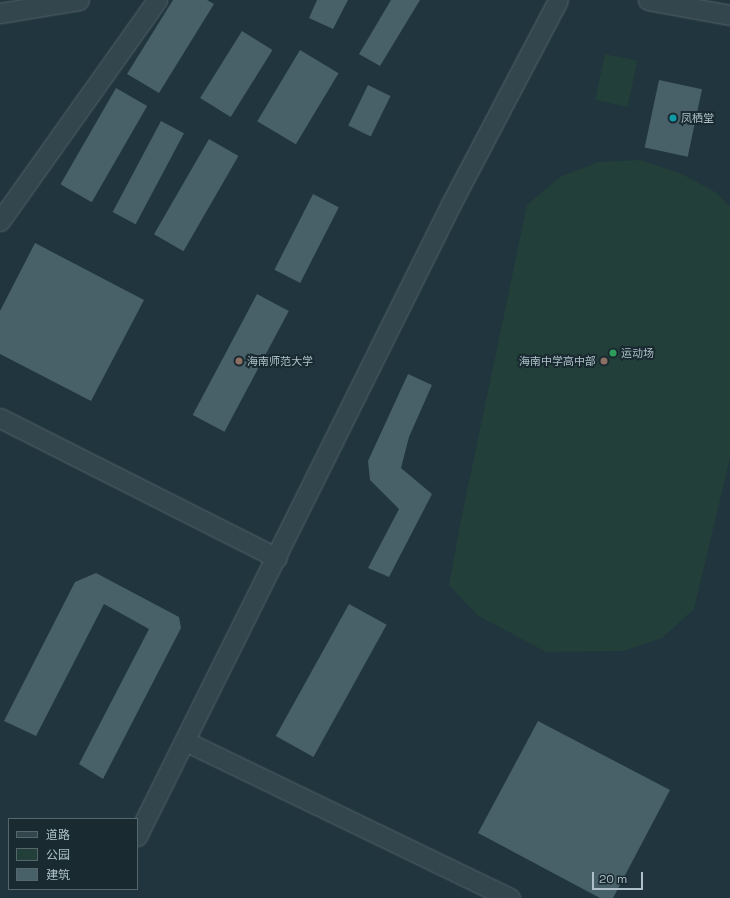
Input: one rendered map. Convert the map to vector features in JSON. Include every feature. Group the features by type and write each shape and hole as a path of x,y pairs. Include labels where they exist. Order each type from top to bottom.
{"street":[{"path":"0,13 79,0"},
{"path":"0,221 157,0"},
{"path":"138,834 277,558 451,204 558,0"},
{"path":"648,0 730,15"},
{"path":"0,418 277,558"},
{"path":"185,741 510,898"}],"green space":[{"path":"605,54 637,61 628,107 595,100"},
{"name":"运动场","path":"640,160 682,174 717,193 730,207 730,458 694,609 662,638 623,651 546,652 477,615 449,585 461,520 527,205 560,177 599,162"}],"building":[{"path":"173,0 207,0 214,4 159,93 127,74"},
{"path":"317,0 348,0 333,29 309,18"},
{"path":"391,0 420,0 380,66 359,54"},
{"path":"242,31 273,50 231,117 200,98"},
{"path":"300,50 339,73 296,144 257,121"},
{"name":"凤栖堂","path":"659,80 702,89 688,157 645,147"},
{"path":"368,85 390,96 371,136 348,125"},
{"path":"116,88 147,106 92,202 61,184"},
{"path":"161,121 184,133 136,224 113,212"},
{"path":"209,139 238,156 183,251 154,234"},
{"path":"313,194 339,207 300,283 274,270"},
{"path":"35,243 144,300 91,401 0,354 0,311"},
{"path":"257,294 289,311 224,432 193,415"},
{"path":"408,374 432,385 409,437 401,468 432,494 389,577 368,568 399,509 370,480 368,461"},
{"path":"96,573 179,617 181,628 103,779 79,764 149,629 104,604 36,736 4,721 75,582"},
{"path":"349,604 387,625 313,757 276,736"},
{"path":"538,721 670,790 613,898 600,898 478,833"}],"place":[{"name":"凤栖堂","path":"673,118"},
{"name":"运动场","path":"613,353"},
{"name":"海南师范大学","path":"239,361"},
{"name":"海南中学高中部","path":"604,361"}]}
